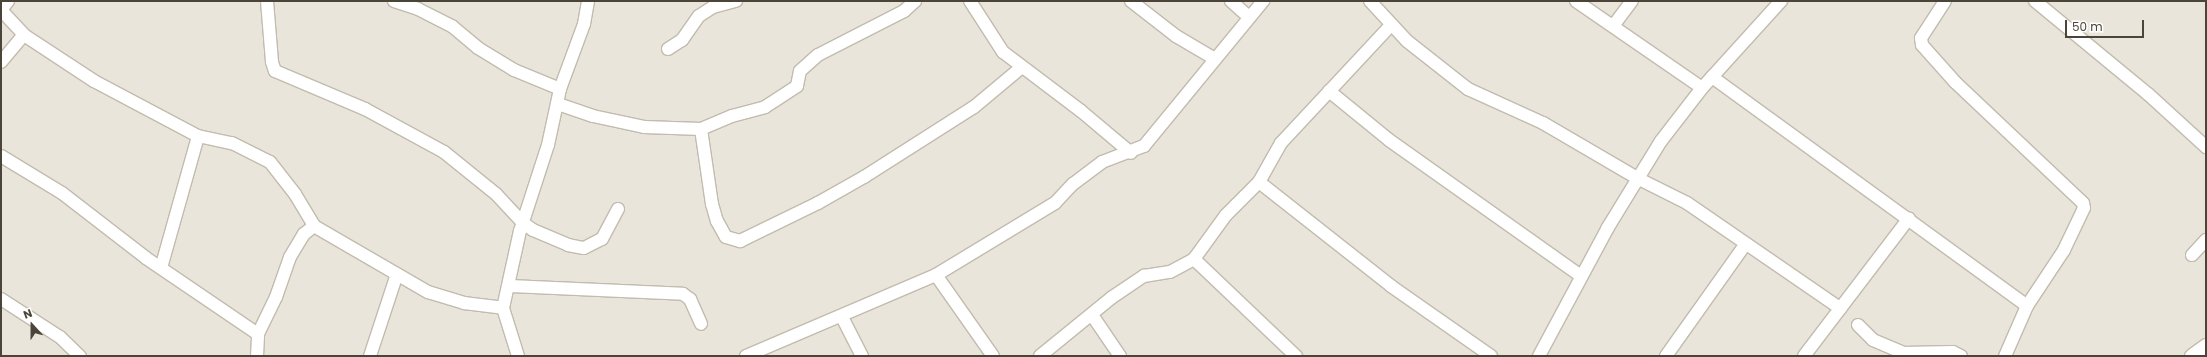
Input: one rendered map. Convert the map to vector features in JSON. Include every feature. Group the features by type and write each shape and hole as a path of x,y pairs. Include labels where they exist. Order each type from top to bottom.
{"street":[{"path":"8,1 1,10 24,35 94,81 198,136 232,143 270,162 295,194 314,226 381,263 397,274 447,299 503,308"},
{"path":"267,1 272,62 276,71 365,109 444,152 496,194 523,223 568,245 584,248 602,239 618,209"},
{"path":"394,1 418,9 453,27 478,48 514,70 560,89"},
{"path":"518,356 503,308 510,286 523,223 558,104 560,89 584,24 588,1"},
{"path":"668,49 682,40 700,16 713,7 736,1"},
{"path":"558,104 587,115 644,127 702,129 732,116 765,107 797,86 800,71 818,55 893,18 915,1"},
{"path":"970,1 991,38 1003,52 1081,111 1131,153"},
{"path":"1130,1 1176,36 1215,59"},
{"path":"1231,1 1249,17"},
{"path":"746,356 842,317 936,275 1055,203 1072,184 1102,162 1131,153 1151,140 1263,1"},
{"path":"1370,1 1412,46 1468,89 1543,123 1638,179 1687,203 1745,245 1840,308"},
{"path":"1576,1 1702,88"},
{"path":"1613,26 1632,1"},
{"path":"1538,356 1581,276 1662,141 1702,88 1781,1"},
{"path":"1945,1 1921,38 1922,45 1955,82 2082,203 2084,208 2064,250 2027,306 2005,356"},
{"path":"2035,1 2148,94 2206,147"},
{"path":"1040,356 1111,298 1144,276 1170,272 1194,259 1226,215 1258,182 1281,143 1391,25"},
{"path":"1,62 24,35"},
{"path":"702,129 712,204 717,221 726,237 740,241 818,203 864,177 974,107 1022,67"},
{"path":"1712,77 1909,218 2027,306"},
{"path":"1329,91 1389,140 1581,276"},
{"path":"161,268 198,136"},
{"path":"1,156 62,193 161,268 258,334"},
{"path":"1258,182 1391,286 1491,356"},
{"path":"1804,356 1909,218"},
{"path":"257,356 258,334 276,297 295,246 314,226"},
{"path":"2192,255 2206,240"},
{"path":"1666,356 1745,245"},
{"path":"1194,259 1296,356"},
{"path":"370,356 397,274"},
{"path":"936,275 993,356"},
{"path":"510,286 683,294 690,299 701,324"},
{"path":"1,299 60,338 80,356"},
{"path":"1092,315 1120,356"},
{"path":"842,317 862,356"},
{"path":"1858,325 1873,340 1903,353 1953,352 1961,356"},
{"path":"2192,356 2206,346"}],"shaded area":[{"path":"1,1 2206,1 2206,356 1,356"}]}
